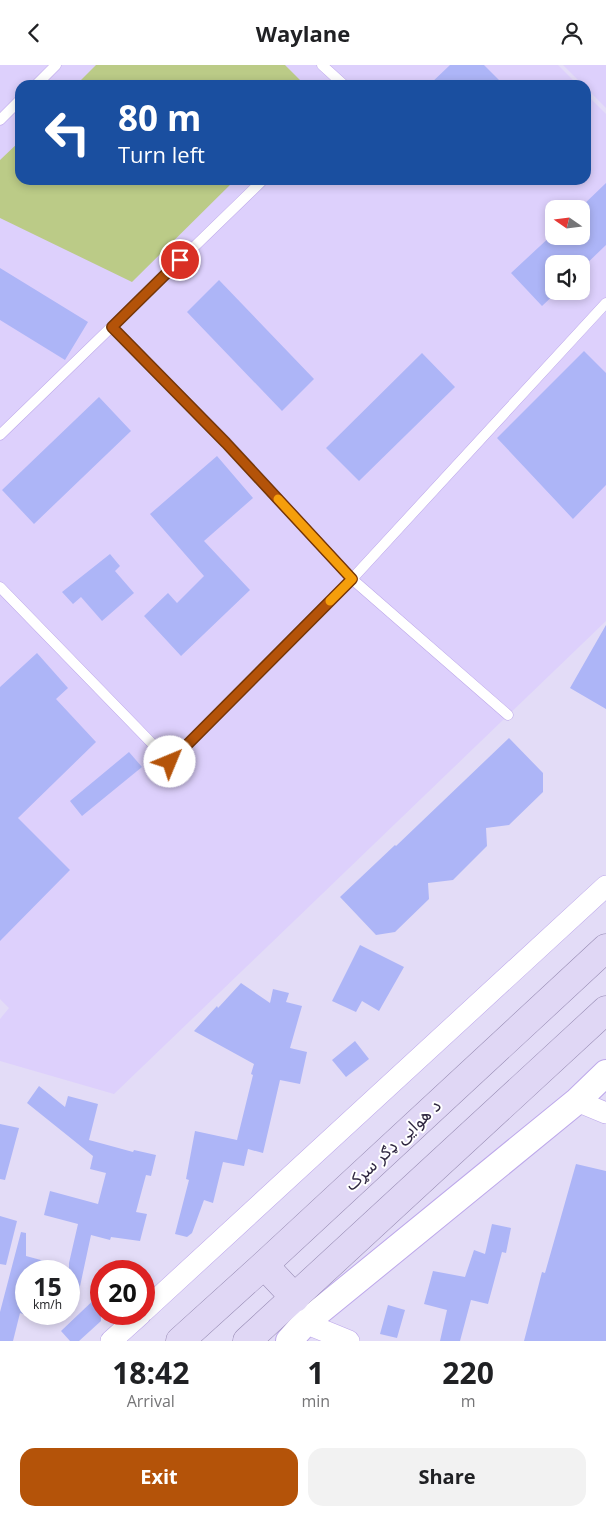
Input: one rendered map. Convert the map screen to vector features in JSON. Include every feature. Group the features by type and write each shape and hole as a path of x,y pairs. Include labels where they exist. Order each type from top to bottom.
{"main road":[{"name":"د هوایی ډګر سړک","path":"180,1341 606,947"},
{"path":"247,1341 606,1010"},
{"path":"264,1265 295,1298"}],"street":[{"path":"155,1301 606,886"},
{"path":"297,1332 577,1101 606,1073"},
{"path":"577,1101 606,1113"},
{"path":"111,1341 129,1325"},
{"path":"297,1332 349,1341"}],"lane":[{"path":"41,80 56,65"},
{"path":"322,65 338,80"},
{"path":"0,120 15,105"},
{"path":"0,435 258,185"},
{"path":"0,587 170,762 352,579 606,303"},
{"path":"112,327 226,443 352,579 508,715"}],"shaded area":[{"path":"0,65 558,65 573,80 15,80 15,185 591,185 591,99 606,114 606,621 114,1094 0,1061 0,1019 9,1008 0,999"},
{"path":"563,65 606,65 606,108 591,93 591,80 578,80"}],"green space":[{"path":"96,65 285,65 300,80 81,80"},
{"path":"15,146 15,185 230,185 132,282 0,218 0,160"}],"building":[{"path":"450,65 484,65 499,80 434,80"},
{"path":"606,183 606,245 590,260 590,255 545,255 545,300 548,300 542,306 511,273 545,241 545,245 590,245 590,200 588,200"},
{"path":"0,268 88,322 65,360 0,320"},
{"path":"219,280 314,379 282,411 187,312"},
{"path":"584,351 606,373 606,485 573,519 497,438"},
{"path":"422,353 455,387 359,481 326,448"},
{"path":"99,397 131,431 34,524 2,490"},
{"path":"217,456 253,498 204,541 250,590 181,656 144,616 168,593 177,603 204,576 150,514"},
{"path":"110,554 120,566 115,571 134,593 102,621 81,597 73,604 62,592"},
{"path":"606,625 606,709 570,688"},
{"path":"37,653 68,688 56,699 96,742 18,818 70,870 0,941 0,687"},
{"path":"509,738 543,773 543,792 509,825 486,828 487,846 453,880 428,883 429,899 395,932 376,935 340,897"},
{"path":"129,752 142,767 82,816 70,801"},
{"path":"360,945 404,967 379,1011 362,1001 356,1012 332,1001"},
{"path":"241,983 270,1003 273,989 289,993 286,1002 302,1006 290,1048 307,1052 300,1084 280,1080 263,1153 248,1149 244,1166 223,1162 213,1203 204,1200 192,1233 187,1237 175,1234 189,1180 186,1179 195,1131 237,1140 254,1064 194,1031"},
{"path":"355,1041 369,1059 346,1077 332,1060"},
{"path":"39,1086 65,1107 68,1096 98,1104 89,1140 133,1152 134,1150 156,1155 151,1176 146,1175 136,1212 147,1214 140,1241 111,1237 110,1240 91,1235 80,1286 80,1260 70,1260 78,1224 44,1215 50,1191 98,1204 106,1173 90,1169 93,1156 27,1103"},
{"path":"0,1124 19,1128 5,1180 0,1179"},
{"path":"576,1164 606,1171 606,1341 524,1341 542,1272 545,1273"},
{"path":"0,1216 17,1221 6,1265 0,1264"},
{"path":"492,1224 511,1228 506,1253 502,1252 488,1304 471,1300 460,1341 440,1341 447,1310 424,1304 433,1271 465,1277 474,1250 485,1254"},
{"path":"21,1232 26,1233 26,1256 41,1260 15,1260 15,1325 17,1325 13,1341 0,1341 0,1312"},
{"path":"90,1303 90,1325 97,1325 79,1341 70,1341 61,1331 67,1325 80,1325 80,1313"},
{"path":"388,1305 405,1310 397,1338 380,1334"}],"slow traffic":[{"path":"278,499 352,579 330,601"}],"route":[{"path":"170,762 352,579 226,443 112,327 180,260"}]}
